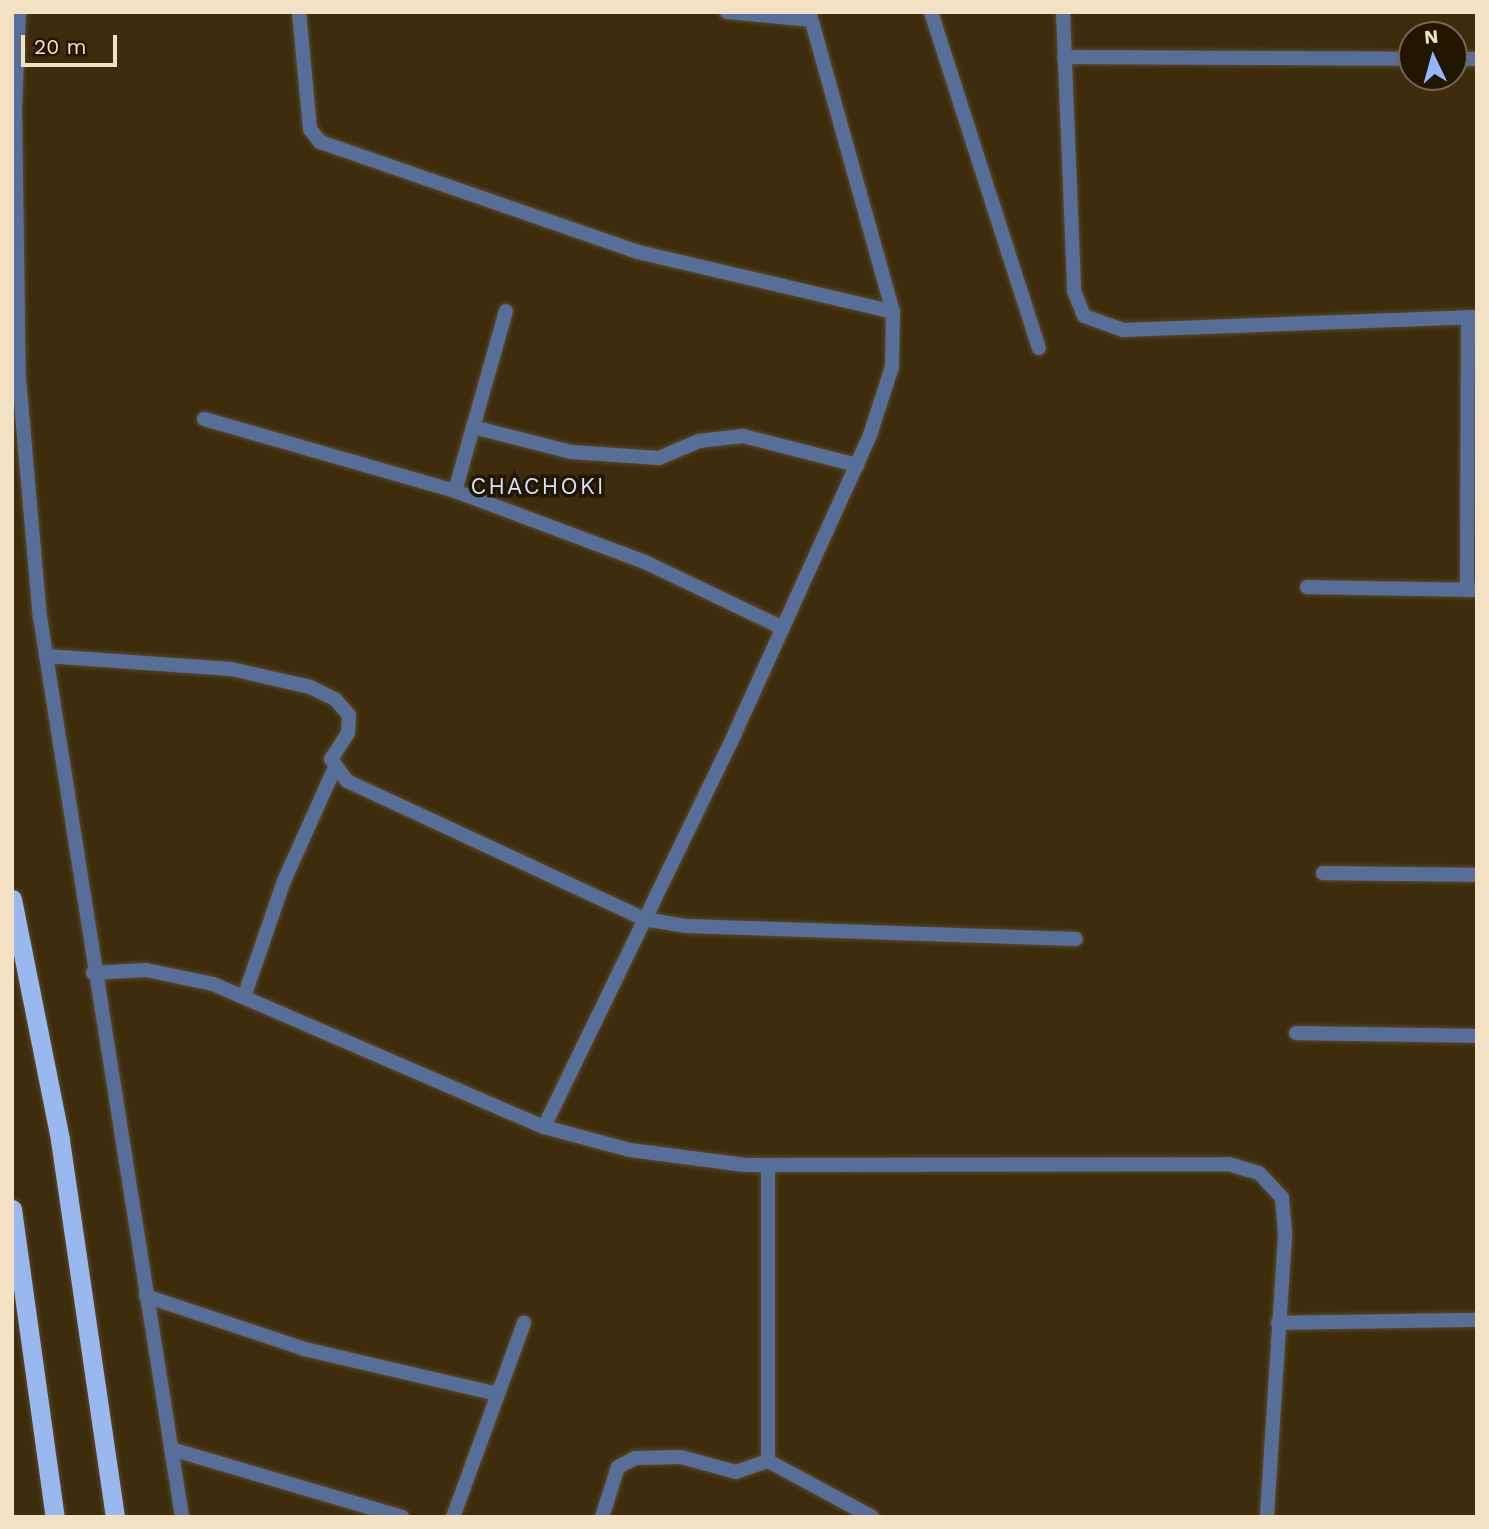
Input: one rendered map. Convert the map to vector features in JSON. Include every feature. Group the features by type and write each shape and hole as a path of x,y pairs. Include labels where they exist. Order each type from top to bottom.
{"highway":[{"path":"12,899 60,1140 116,1517"},
{"path":"12,1209 55,1517"}],"street":[{"path":"19,12 15,106 19,379 46,656 93,973 182,1517"},
{"path":"299,12 310,129 320,142 638,252 893,312"},
{"path":"544,1127 783,628 857,465 892,367 893,312 810,16 727,12"},
{"path":"931,12 1040,348"},
{"path":"1063,12 1074,291 1084,316 1123,330 1473,317 1472,590 1307,587"},
{"path":"1064,57 1398,59"},
{"path":"455,491 506,311"},
{"path":"204,419 455,491 645,562 783,628"},
{"path":"473,427 571,452 659,458 699,441 743,436 857,465"},
{"path":"46,656 231,669 310,687 335,699 349,715 348,733 331,759 334,770 347,781 644,919 686,926 1076,939"},
{"path":"244,997 284,881 334,770"},
{"path":"1323,873 1477,875"},
{"path":"93,973 146,970 213,984 544,1127 631,1150 768,1165 1228,1164 1259,1173 1282,1198 1285,1236 1266,1517"},
{"path":"1296,1033 1477,1036"},
{"path":"768,1165 768,1461"},
{"path":"146,1296 303,1349 498,1394"},
{"path":"1278,1323 1477,1320"},
{"path":"453,1517 524,1323"},
{"path":"171,1449 402,1517"},
{"path":"602,1517 618,1467 635,1458 681,1457 736,1472 768,1461 872,1517"}],"district":[{"name":"CHACHOKI","path":"538,487"}]}
